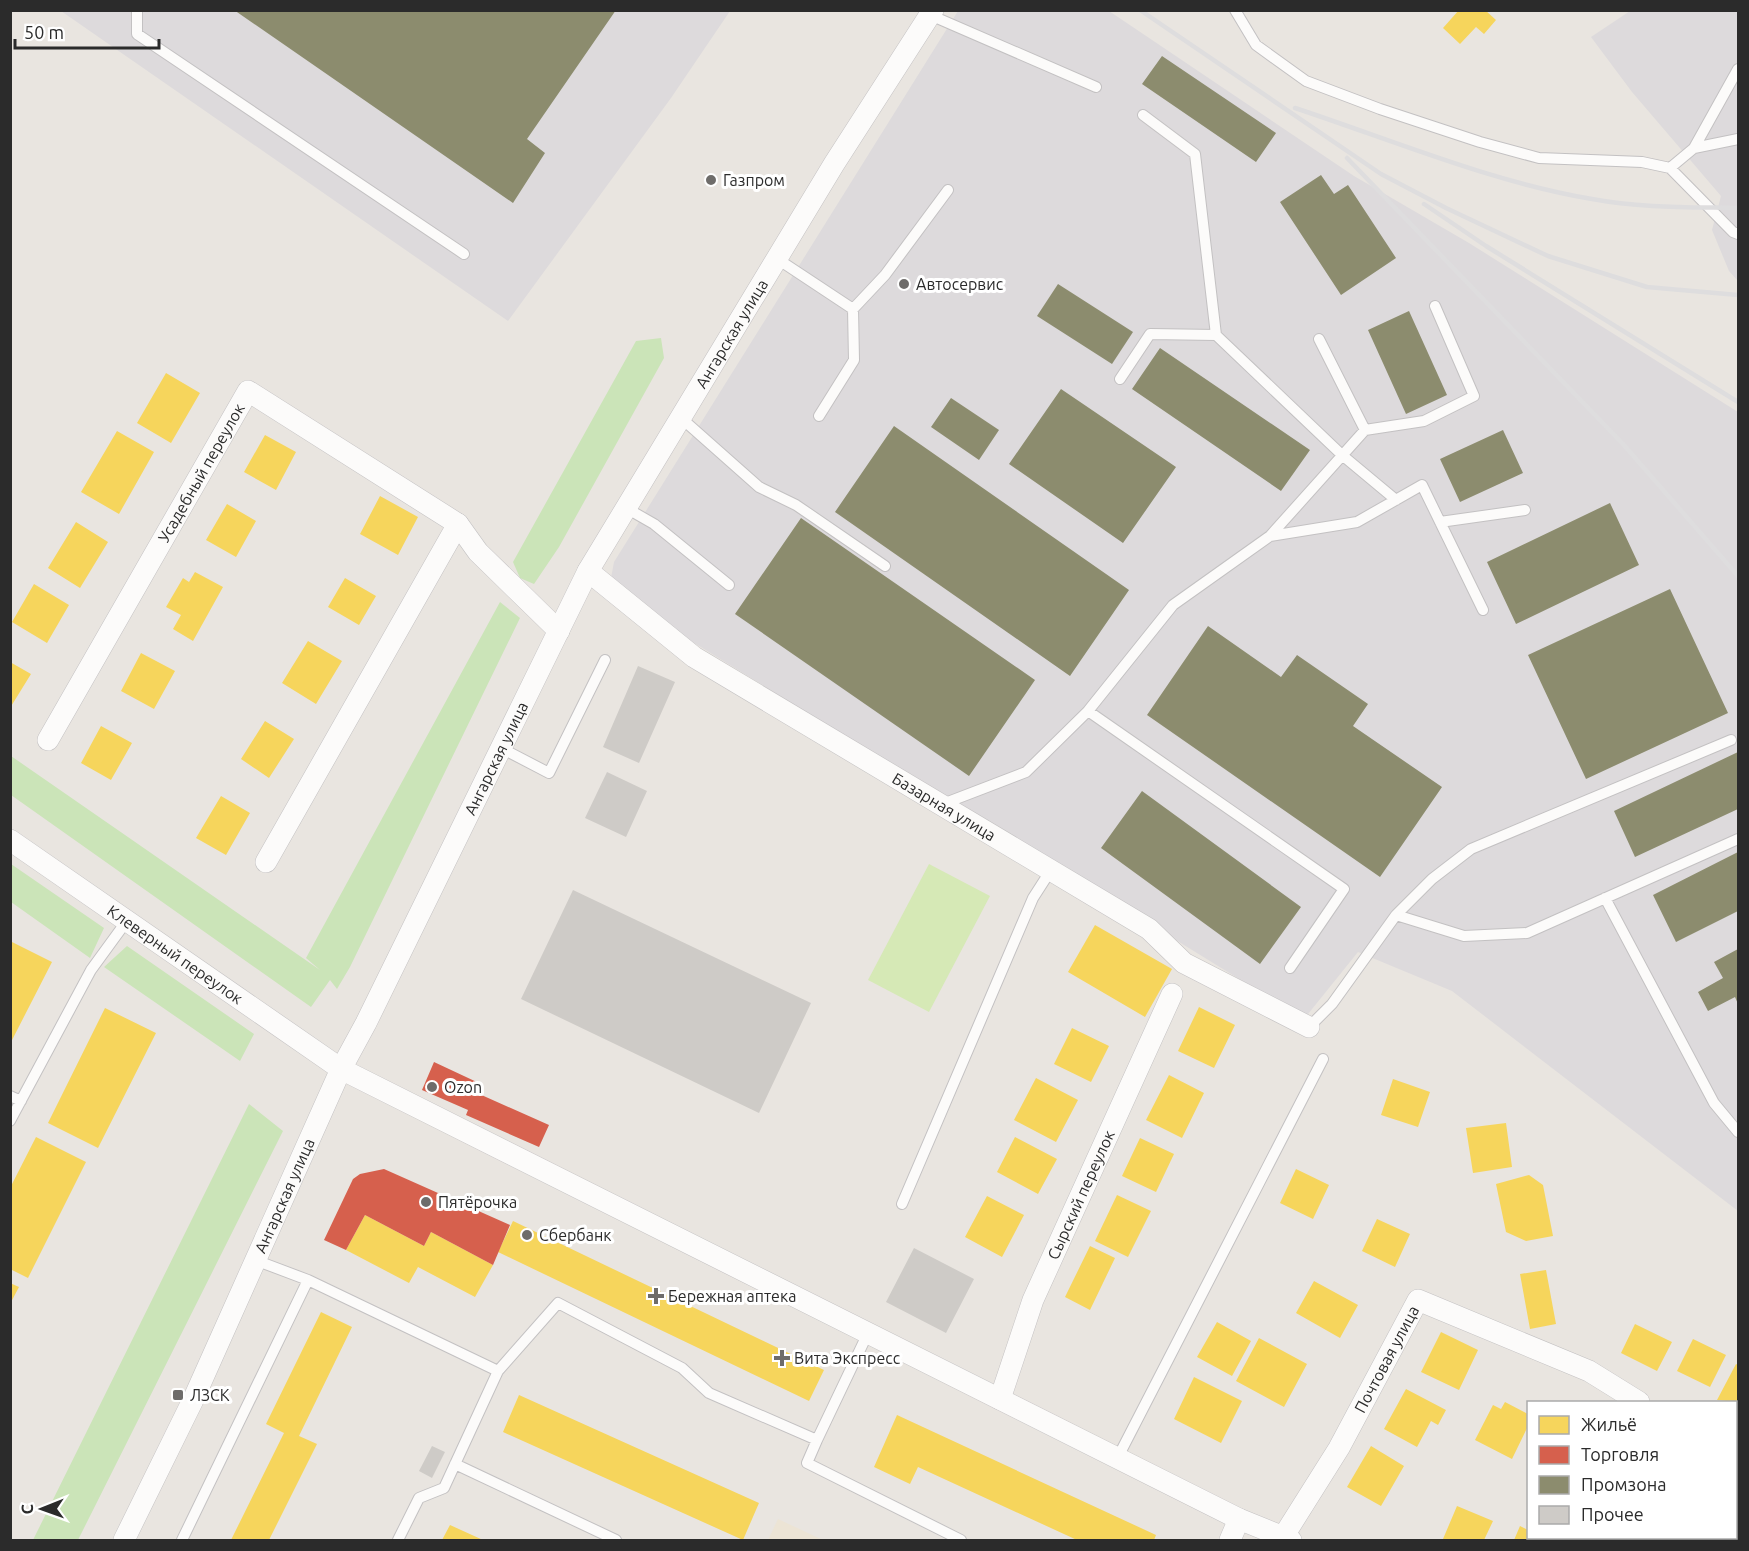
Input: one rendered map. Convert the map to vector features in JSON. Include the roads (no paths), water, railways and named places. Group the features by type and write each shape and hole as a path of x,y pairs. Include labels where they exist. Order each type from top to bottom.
{"street":[{"name":"Ангарская улица","path":"124,1540 193,1400 341,1069 371,1013 588,571 776,258 931,13"},
{"name":"Усадебный переулок","path":"48,740 248,391 458,524 477,552 559,631"},
{"path":"266,862 458,524"},
{"name":"Базарная улица","path":"588,571 694,657 1149,929 1184,963 1309,1027"},
{"name":"Клеверный переулок","path":"10,840 341,1069 1239,1519 1287,1539"},
{"name":"Сырский переулок","path":"1000,1399 1033,1300 1172,994"},
{"name":"Почтовая улица","path":"1287,1539 1339,1448 1418,1300 1589,1371 1637,1401"},
{"path":"1230,1540 1239,1519"}],"lane":[{"path":"137,10 137,34 464,254"},
{"path":"1235,10 1256,45 1306,81 1380,109 1480,142 1539,158 1642,162 1670,168 1733,232 1738,234"},
{"path":"931,13 1096,87"},
{"path":"1670,168 1694,148 1738,69"},
{"path":"1143,115 1195,154 1216,335 1342,455 1396,500"},
{"path":"1694,148 1738,139"},
{"path":"819,416 854,360 853,309 885,275 948,190"},
{"path":"776,258 853,309"},
{"path":"940,805 1026,772 1088,711 1173,605 1270,536 1365,430 1424,422 1474,396 1435,306"},
{"path":"1120,379 1150,333 1216,335"},
{"path":"1319,339 1365,430"},
{"path":"680,417 759,487 796,505 885,566"},
{"path":"1270,536 1357,522 1422,485 1483,610"},
{"path":"626,508 654,524 729,585"},
{"path":"1440,522 1525,510"},
{"path":"501,748 549,773 605,660"},
{"path":"1088,711 1344,889 1290,968"},
{"path":"1309,1027 1332,1004 1396,915 1432,879 1471,849 1731,740"},
{"path":"1396,915 1464,936 1527,933 1738,839"},
{"path":"902,1204 1033,898 1051,870"},
{"path":"1605,898 1714,1104 1738,1132"},
{"path":"10,1121 91,970 126,922"},
{"path":"1118,1457 1323,1059"},
{"path":"10,1096 21,1101"},
{"path":"255,1260 308,1280 498,1371"},
{"path":"182,1540 308,1280"},
{"path":"398,1540 419,1498 444,1488 498,1371 558,1303 682,1368 710,1393 817,1440"},
{"path":"868,1333 807,1463 961,1540"},
{"path":"455,1464 616,1540"}],"railway":[{"path":"1140,10 1381,174 1446,208 1548,256 1647,287 1738,295"},
{"path":"1295,108 1442,159 1554,192 1628,204 1738,208"},
{"path":"1347,158 1623,444 1738,576"},
{"path":"1424,204 1486,246 1738,402"}],"place":[{"name":"Газпром","path":"711,180"},
{"name":"Автосервис","path":"904,284"},
{"name":"Ozon","path":"432,1087"},
{"name":"Пятёрочка","path":"426,1202"},
{"name":"Сбербанк","path":"527,1235"},
{"name":"Бережная аптека","path":"656,1296"},
{"name":"Вита Экспресс","path":"782,1358"},
{"name":"ЛЗСК","path":"178,1395"}]}
